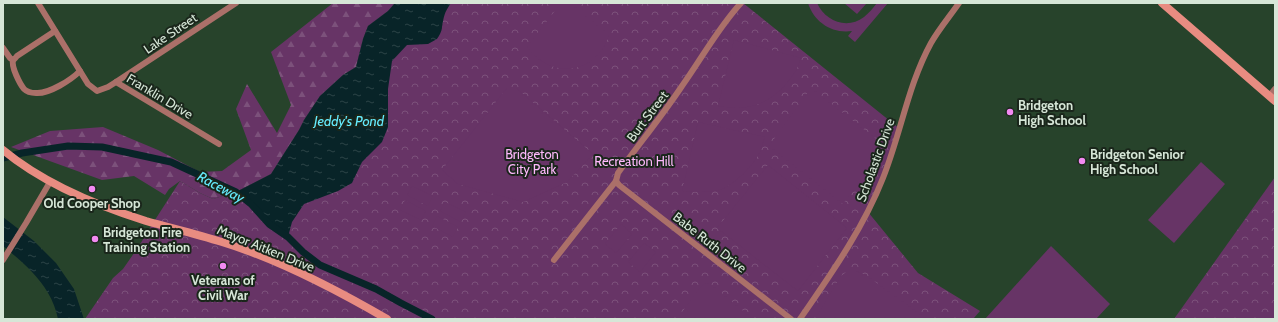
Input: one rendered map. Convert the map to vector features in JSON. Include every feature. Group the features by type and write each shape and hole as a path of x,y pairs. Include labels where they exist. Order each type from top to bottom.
{"street":[{"name":"Franklin Drive","path":"38,3 90,87 97,91 108,88 116,82 220,144"},
{"name":"Lake Street","path":"116,82 236,3"},
{"name":"Burt Street","path":"554,260 616,181 618,173 665,112 712,40 741,3"},
{"name":"Scholastic Drive","path":"800,319 849,246 868,212 884,177 912,87 920,67 932,42 959,3"},
{"path":"1162,3 1272,98 1275,89"},
{"path":"55,31 14,60 13,67 19,81 25,90 41,93 72,78 80,71"},
{"path":"3,48 10,58 14,60"},
{"name":"Mayor Aitken Drive","path":"5,151 20,163 50,182 75,194 110,209 223,242 286,266 362,304 387,319"},
{"name":"Babe Ruth Drive","path":"616,181 619,185 791,319"},
{"path":"4,259 50,182"}],"green space":[{"path":"333,3 395,3 388,11 368,26 356,67 343,75 320,96 271,174 236,192 213,199 180,181 169,189 165,195 134,176 102,180 11,147 50,131 103,127 158,150 200,172 222,171 251,150 236,109 247,84 277,133 291,105 271,52"},
{"name":"Recreation Hill","path":"395,3 743,3 900,129 868,212 918,273 980,311 973,319 85,319 113,278 123,269 139,246 180,181 213,199 236,192 271,174 320,96 343,75 356,67 368,26 388,11"},
{"path":"561,3 570,3 609,35 603,48 594,58 584,65 572,68 560,68 548,65 537,58 527,47"},
{"path":"808,3 817,3 825,15 837,22 851,23 864,17 877,3 888,3 855,42 848,36 852,31 838,31 819,21"},
{"path":"844,3 867,3 857,14"},
{"path":"734,40 801,58 796,70 787,83 777,93 765,101 744,108 718,106"},
{"name":"Bridgeton City Park","path":"507,88 516,88 593,154 567,182 523,202 458,184 442,170"},
{"path":"811,88 885,146 843,204 769,146"},
{"path":"698,122 765,137 760,152 749,168 733,183 722,189 708,192 682,191"},
{"path":"1201,162 1225,184 1174,243 1148,220"},
{"path":"768,165 847,228 798,291 717,228"},
{"path":"1275,177 1275,319 1174,319"},
{"path":"412,186 433,196 428,206 407,195"},
{"path":"405,200 426,211 421,220 400,210"},
{"path":"445,202 466,212 461,222 440,211"},
{"path":"437,216 458,227 453,237 432,226"},
{"path":"621,224 632,234 616,253 605,244"},
{"path":"644,243 656,252 640,272 628,262"},
{"path":"1051,246 1110,304 1096,319 985,319"},
{"path":"848,271 856,271 867,276 924,317 923,319 815,319 841,276"},
{"path":"709,283 753,319 677,319 699,289 704,284"}],"water":[{"name":"Jeddy's Pond","path":"395,3 451,3 444,17 442,30 437,39 428,44 407,45 392,61 388,89 388,127 382,142 362,162 352,183 338,191 304,204 292,222 288,237 269,224 251,204 236,192 271,174 320,96 343,75 356,67 368,26 388,11"},
{"path":"3,217 34,241 56,263 74,289 84,319 58,319 51,299 44,286 22,262 3,246"}],"waterway":[{"name":"Raceway","path":"3,158 22,153 68,146 102,147 171,162 236,192 251,204 269,224 288,237 303,252 320,265 376,289 432,319"}],"place":[{"name":"Bridgeton High School","path":"1010,112"},
{"name":"Bridgeton Senior High School","path":"1082,161"},
{"name":"Old Cooper Shop","path":"92,189"},
{"name":"Bridgeton Fire Training Station","path":"95,239"},
{"name":"Veterans of Civil War","path":"223,266"}]}
